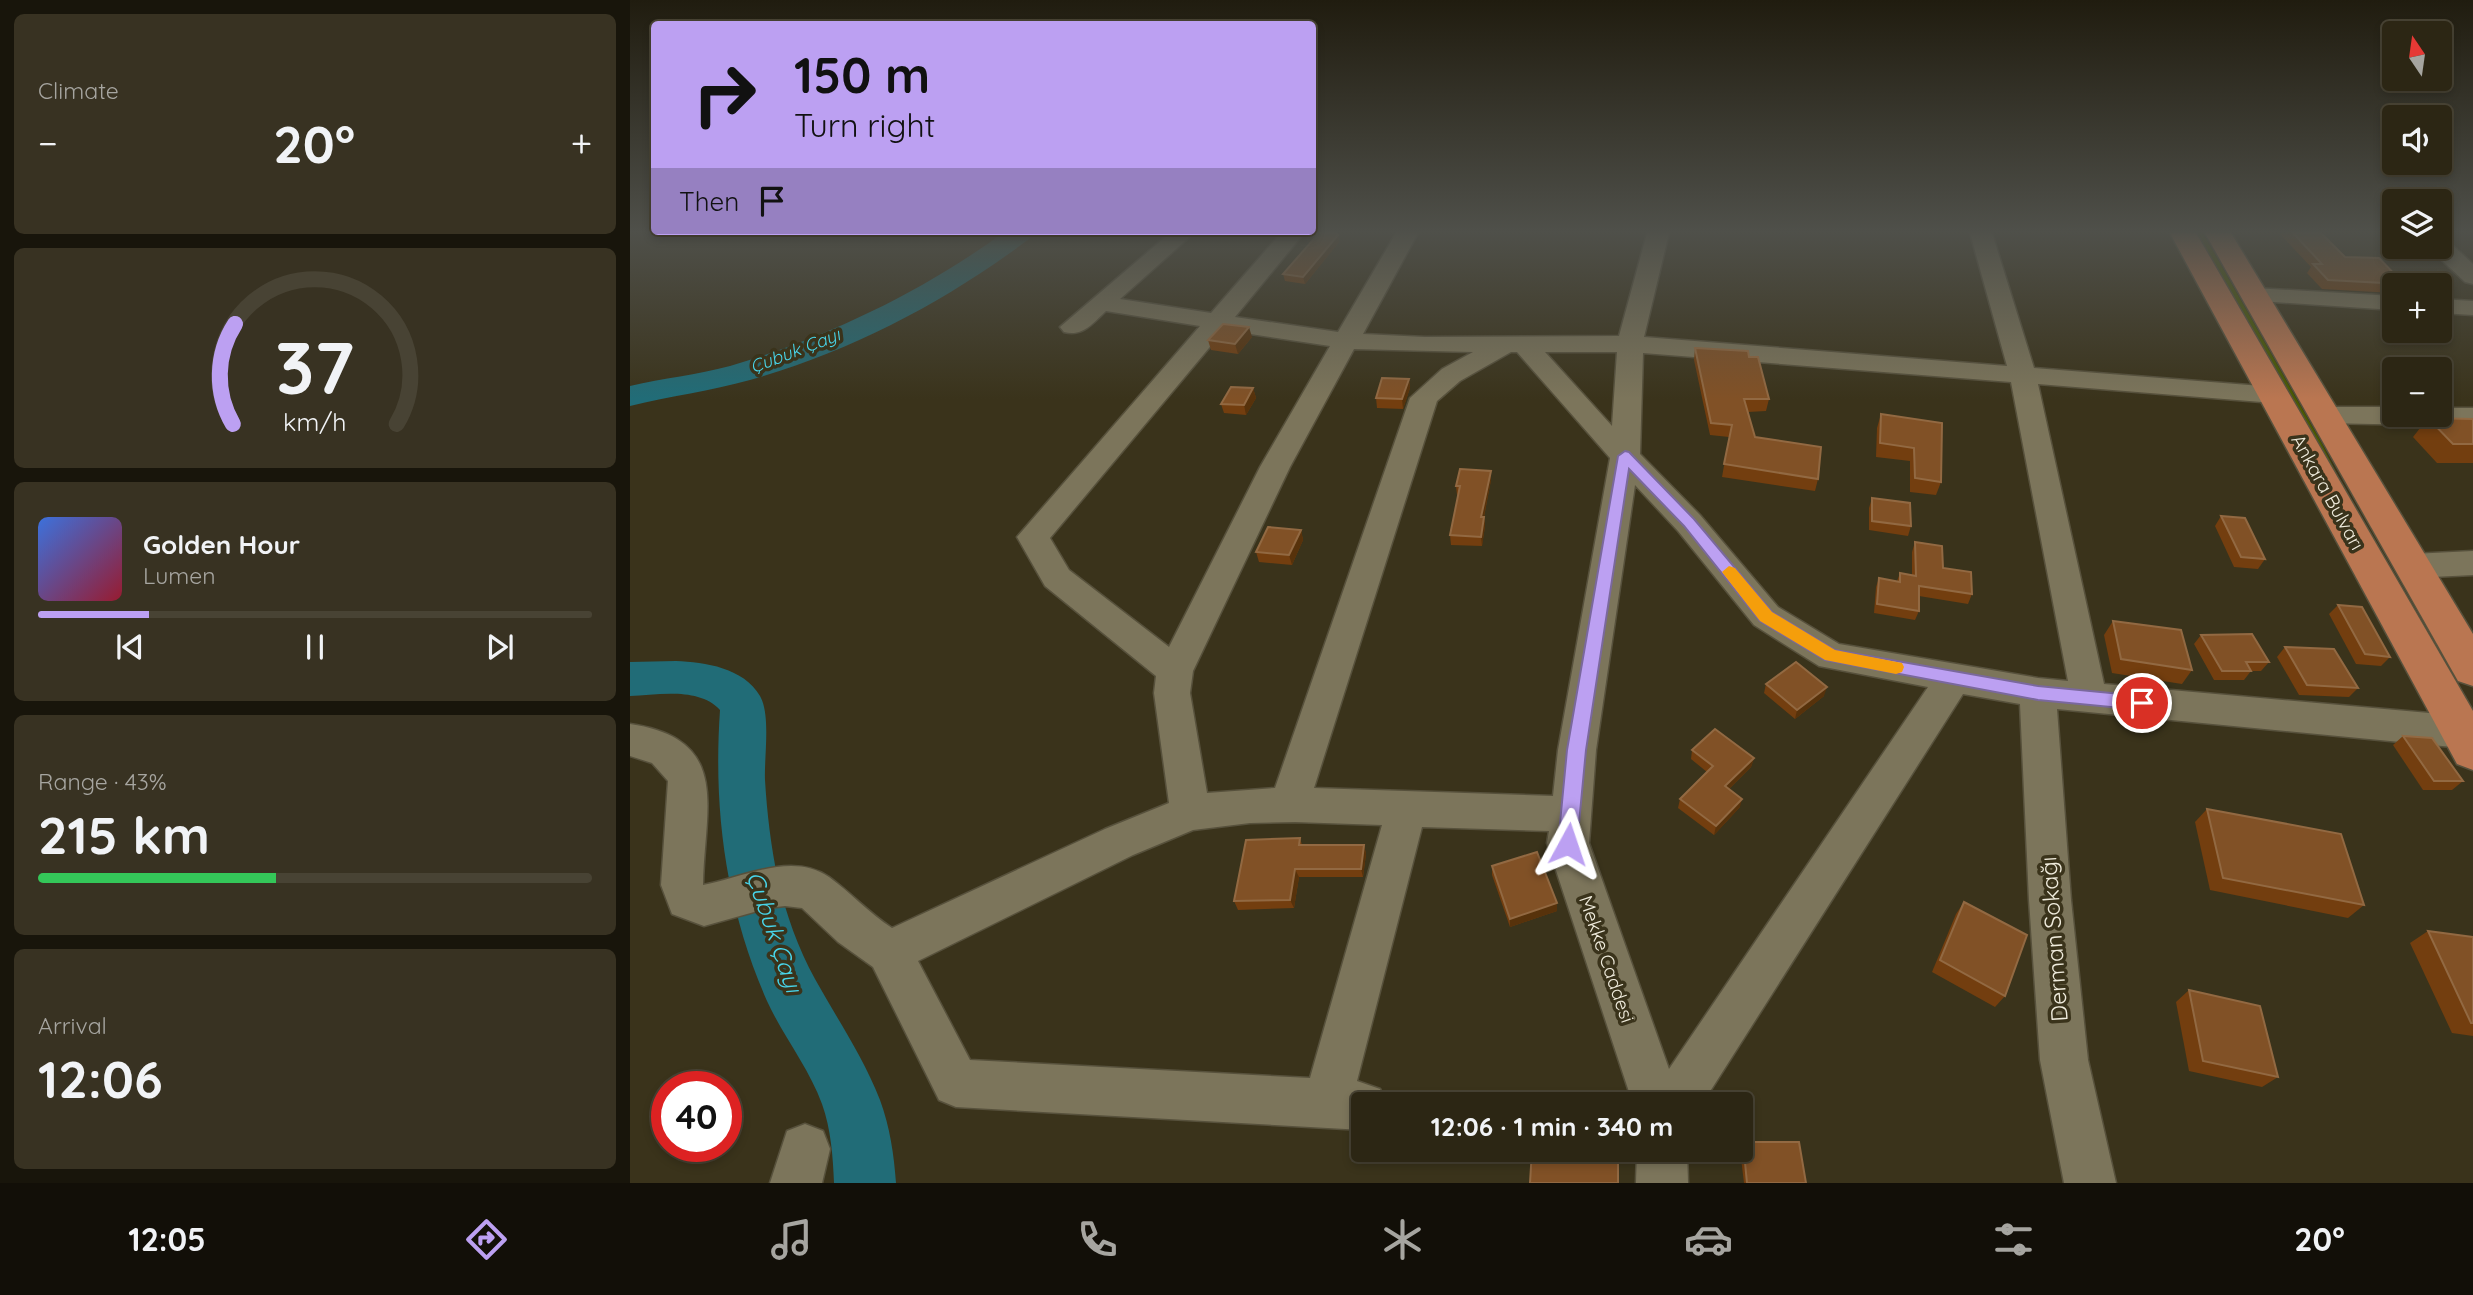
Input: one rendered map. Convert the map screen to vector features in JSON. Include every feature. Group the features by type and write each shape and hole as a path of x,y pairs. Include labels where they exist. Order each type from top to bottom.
{"main road":[{"name":"Ankara Bulvarı","path":"2214,288 2470,737"},
{"name":"Ankara Bulvarı","path":"2250,288 2473,670"}],"street":[{"path":"1073,327 1118,288"},
{"path":"1175,671 1056,578 1033,537 1245,288"},
{"path":"1190,814 1172,693 1175,671 1275,467 1375,288"},
{"name":"Mekke Caddesi","path":"1644,288 1630,344 1625,456 1577,750 1568,844 1653,1092"},
{"path":"2000,288 2022,373 2089,698"},
{"path":"2254,295 2382,302"},
{"path":"1100,303 1344,341 1425,345 1630,344 2274,395"},
{"path":"2452,307 2473,308"},
{"path":"1516,345 1689,523 1766,616 1831,656 2038,693 2470,737"},
{"path":"1289,805 1424,398 1451,375 1516,345"},
{"path":"2323,415 2473,417"},
{"path":"2412,566 2473,563"},
{"path":"1682,1092 1954,678"},
{"name":"Derman Sokağı","path":"2038,693 2050,900 2064,1060 2090,1183"},
{"path":"630,740 663,749 682,766 688,780 682,885 687,900 705,906 785,886 812,890 853,927 889,952 956,1083 1345,1105 1407,808"},
{"path":"889,952 1119,842 1190,814 1250,806 1289,805 1570,814"},
{"path":"1662,1162 1662,1183"}],"green space":[{"path":"2227,288 2234,288 2341,482 2311,441"}],"building":[{"path":"1223,324 1249,327 1235,344 1208,340"},
{"path":"1695,348 1748,351 1749,357 1758,357 1769,399 1744,399 1755,437 1821,447 1818,479 1724,464 1732,425 1711,423"},
{"path":"1382,378 1409,379 1402,399 1376,398"},
{"path":"1231,387 1253,388 1244,405 1221,404"},
{"path":"1881,414 1942,423 1941,482 1915,478 1914,448 1880,443"},
{"path":"2452,419 2473,419 2473,444 2453,444 2437,427 2452,427"},
{"path":"1460,469 1491,471 1481,517 1484,517 1481,537 1450,535 1460,486 1456,486"},
{"path":"1872,498 1910,503 1911,526 1872,521"},
{"path":"2221,516 2245,518 2265,559 2241,557"},
{"path":"1268,527 1301,530 1289,555 1256,552"},
{"path":"1915,542 1942,546 1943,568 1971,572 1972,594 1919,586 1919,611 1877,604 1879,578 1900,582 1900,573 1916,576"},
{"path":"2338,605 2362,607 2390,657 2365,654"},
{"path":"2113,621 2181,630 2192,670 2121,659"},
{"path":"2252,634 2269,662 2246,662 2251,671 2222,671 2201,635"},
{"path":"2285,647 2334,649 2358,688 2307,685"},
{"path":"1796,662 1827,687 1797,710 1766,684"},
{"path":"1715,729 1754,758 1725,786 1742,799 1716,826 1680,799 1713,766 1692,750"},
{"path":"2403,736 2432,738 2463,781 2434,781"},
{"path":"2207,809 2341,834 2364,905 2223,878"},
{"path":"1300,838 1299,845 1364,845 1361,869 1295,869 1290,900 1234,901 1246,840"},
{"path":"1537,852 1557,903 1510,919 1492,866"},
{"path":"1964,902 2027,935 2005,996 1940,960"},
{"path":"2428,931 2473,937 2473,1023 2471,1023"},
{"path":"2189,990 2260,1006 2278,1077 2203,1061"},
{"path":"1753,1142 1799,1142 1806,1183 1747,1183 1745,1162 1753,1162"},
{"path":"1531,1162 1618,1162 1618,1183 1530,1183"}],"waterway":[{"name":"Çubuk Çayı","path":"630,396 739,373 814,348 886,316 938,288"},
{"name":"Çubuk Çayı","path":"630,679 676,678 707,681 733,694 743,706 741,777 753,881 773,949 787,982 850,1099 861,1141 865,1183"}],"slow traffic":[{"path":"1729,572 1766,616 1831,656 1896,667"}],"route":[{"path":"1568,844 1577,750 1625,456 1689,523 1766,616 1831,656 2038,693 2142,703"}]}
